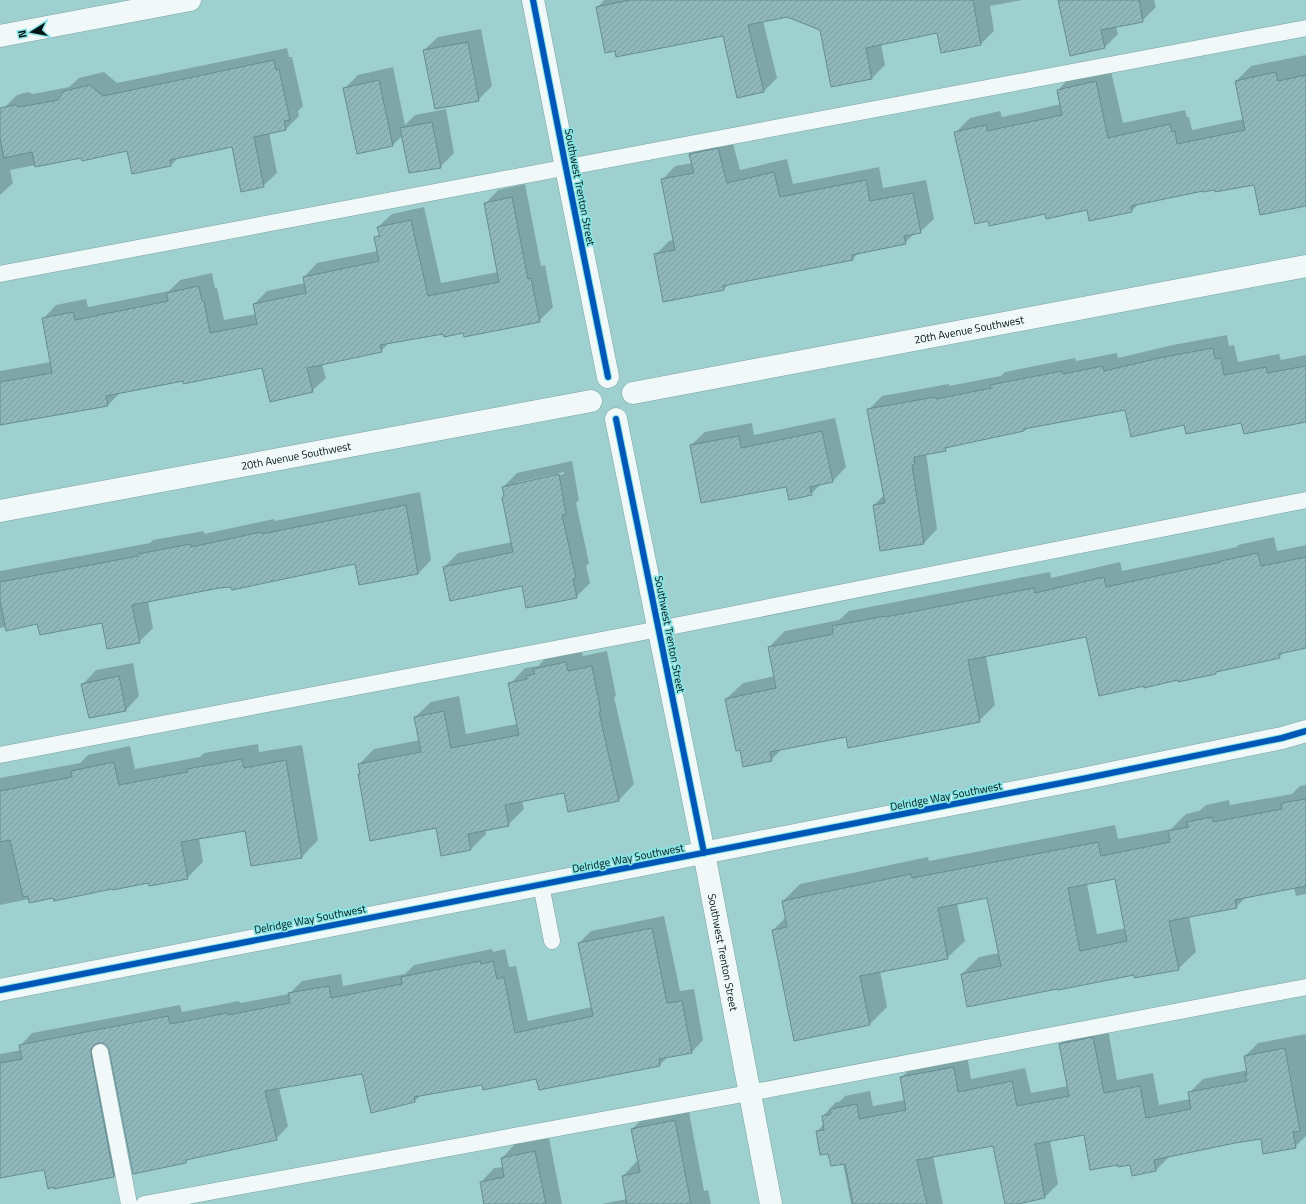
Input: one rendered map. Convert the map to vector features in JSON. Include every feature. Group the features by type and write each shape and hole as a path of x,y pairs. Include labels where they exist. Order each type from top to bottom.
{"street":[{"path":"0,36 190,0"},
{"name":"Southwest Trenton Street","path":"533,0 608,377"},
{"name":"20th Avenue Southwest","path":"633,393 1306,266"},
{"path":"608,377 617,377 623,380 629,385 633,393 632,406 622,417 616,419 608,419 601,416 596,412 591,401 591,392 594,386 599,381 608,377"},
{"name":"20th Avenue Southwest","path":"0,511 591,401"},
{"name":"Southwest Trenton Street","path":"616,419 704,853 771,1204"},
{"name":"Delridge Way Southwest","path":"0,990 1147,766 1306,732"}],"lane":[{"path":"0,274 1306,28"},
{"path":"0,756 659,629 1306,500"},
{"path":"541,885 552,941"},
{"path":"144,1204 749,1093 1306,987"},
{"path":"100,1052 129,1204"}],"building":[{"path":"630,0 973,0 981,45 941,53 937,33 866,48 872,79 831,87 820,30 787,17 748,25 764,92 737,98 723,36 616,57 615,51 605,53 596,7"},
{"path":"1058,0 1139,0 1143,22 1101,30 1105,48 1070,56"},
{"path":"468,42 479,101 435,109 423,50"},
{"path":"274,60 276,70 279,69 290,120 284,121 286,130 254,137 264,187 241,192 232,147 170,160 171,166 132,174 127,151 82,161 81,158 35,167 32,152 4,158 0,138 0,108 15,105 19,107 58,100 64,91 90,85 103,96"},
{"path":"1276,72 1278,81 1306,75 1306,206 1260,215 1254,185 1215,192 1215,190 1203,191 1131,206 1132,212 1089,221 1087,210 1046,219 1045,214 989,226 988,221 975,224 954,132 986,125 987,131 1062,115 1057,90 1096,81 1108,138 1170,124 1172,132 1175,131 1177,144 1245,130 1235,81"},
{"path":"379,80 393,146 357,154 343,88"},
{"path":"432,122 441,168 409,173 400,128"},
{"path":"718,148 727,183 774,172 780,197 866,180 870,201 913,193 921,233 904,236 906,244 852,255 853,260 723,286 724,290 663,302 654,254 675,250 661,179 694,173 689,154"},
{"path":"512,197 528,279 531,278 540,322 464,337 463,333 444,337 443,334 380,345 382,352 307,368 313,392 270,402 262,368 183,384 183,381 106,396 108,406 0,425 0,382 52,373 42,318 73,312 75,320 168,301 166,293 199,286 202,301 204,301 210,333 257,324 253,304 306,293 303,277 379,261 374,237 380,236 377,227 411,220 428,296 499,282 484,203"},
{"path":"1213,348 1215,359 1221,358 1224,375 1266,367 1267,373 1306,366 1306,422 1244,434 1241,423 1186,434 1184,425 1131,437 1125,410 1024,429 1024,431 945,448 946,451 914,457 915,464 912,465 924,544 880,551 873,505 885,503 867,409 935,397 936,399 991,388 990,385 1062,371 1063,374 1103,366 1104,371 1159,358"},
{"path":"822,431 833,482 810,487 812,495 789,500 786,487 701,503 690,445 739,436 741,448"},
{"path":"559,474 566,514 562,515 576,578 573,579 577,598 526,608 522,586 450,601 443,567 513,552 502,498 504,495 502,487"},
{"path":"406,505 418,574 359,585 355,564 232,590 231,587 219,588 132,605 140,643 107,649 102,623 40,635 37,624 6,631 0,600 0,582 138,556 138,554 190,544 191,547 261,532 262,534"},
{"path":"1258,553 1261,566 1306,557 1306,648 1279,654 1280,658 1216,672 1216,674 1178,682 1178,680 1144,688 1144,686 1099,696 1086,637 968,660 980,722 848,748 846,737 770,752 772,761 743,767 740,750 736,751 725,699 776,688 768,647 833,634 832,626 1034,588 1035,593 1104,577 1106,587"},
{"path":"566,662 568,671 592,666 601,712 599,712 619,801 568,812 564,793 505,805 509,826 468,834 471,850 441,856 436,828 370,841 358,774 360,774 358,764 421,752 414,717 444,711 451,748 519,735 508,683 527,679 526,676 535,674 533,669"},
{"path":"119,676 126,711 89,718 81,684"},
{"path":"242,759 244,768 286,760 302,858 251,866 245,831 181,842 188,879 149,886 148,883 54,901 53,898 29,903 28,896 23,897 10,840 0,842 0,791 72,777 71,771 114,762 119,785 187,772 187,769"},
{"path":"1306,799 1306,886 1235,900 1237,908 1169,921 1179,970 1134,978 1134,975 967,1007 961,974 1001,966 987,898 938,908 948,959 860,976 870,1025 794,1041 772,930 787,927 782,901 911,874 912,878 1098,842 1101,856 1170,842 1168,831 1188,827 1187,822 1212,817 1213,822 1282,809 1281,803","holes":["1115,879 1127,941 1080,951 1068,888"]},
{"path":"652,928 667,1003 682,1001 692,1053 659,1059 660,1066 539,1090 536,1079 483,1090 482,1085 414,1097 415,1102 371,1113 362,1074 265,1091 277,1140 186,1160 186,1163 133,1174 109,1050 103,1043 99,1043 94,1045 91,1049 91,1054 114,1177 54,1189 54,1187 48,1189 44,1170 0,1178 0,1063 22,1059 19,1045 168,1016 170,1024 227,1013 228,1015 290,1003 288,993 329,986 331,998 402,984 401,977 480,961 481,964 493,961 497,979 504,977 515,1033 593,1016 578,943"},
{"path":"1093,1037 1104,1093 1140,1086 1146,1118 1191,1109 1188,1092 1247,1081 1244,1056 1285,1048 1300,1131 1293,1132 1296,1148 1263,1154 1261,1139 1235,1143 1154,1160 1156,1171 1132,1176 1130,1165 1118,1167 1118,1165 1090,1170 1084,1135 1035,1144 1045,1198 1018,1204 1005,1204 993,1146 917,1160 927,1204 853,1204 845,1164 831,1166 828,1154 820,1155 816,1131 824,1130 822,1116 831,1114 830,1109 857,1104 859,1119 906,1110 900,1077 954,1067 958,1092 1012,1081 1017,1106 1069,1096 1059,1044"},
{"path":"675,1120 691,1204 627,1204 622,1176 640,1172 631,1129"},
{"path":"535,1151 546,1204 484,1204 480,1182 504,1177 501,1158"}],"cycle path":[{"path":"533,0 608,377"},
{"path":"616,419 704,853"},
{"path":"0,990 1082,779 1282,738 1306,731"}]}
